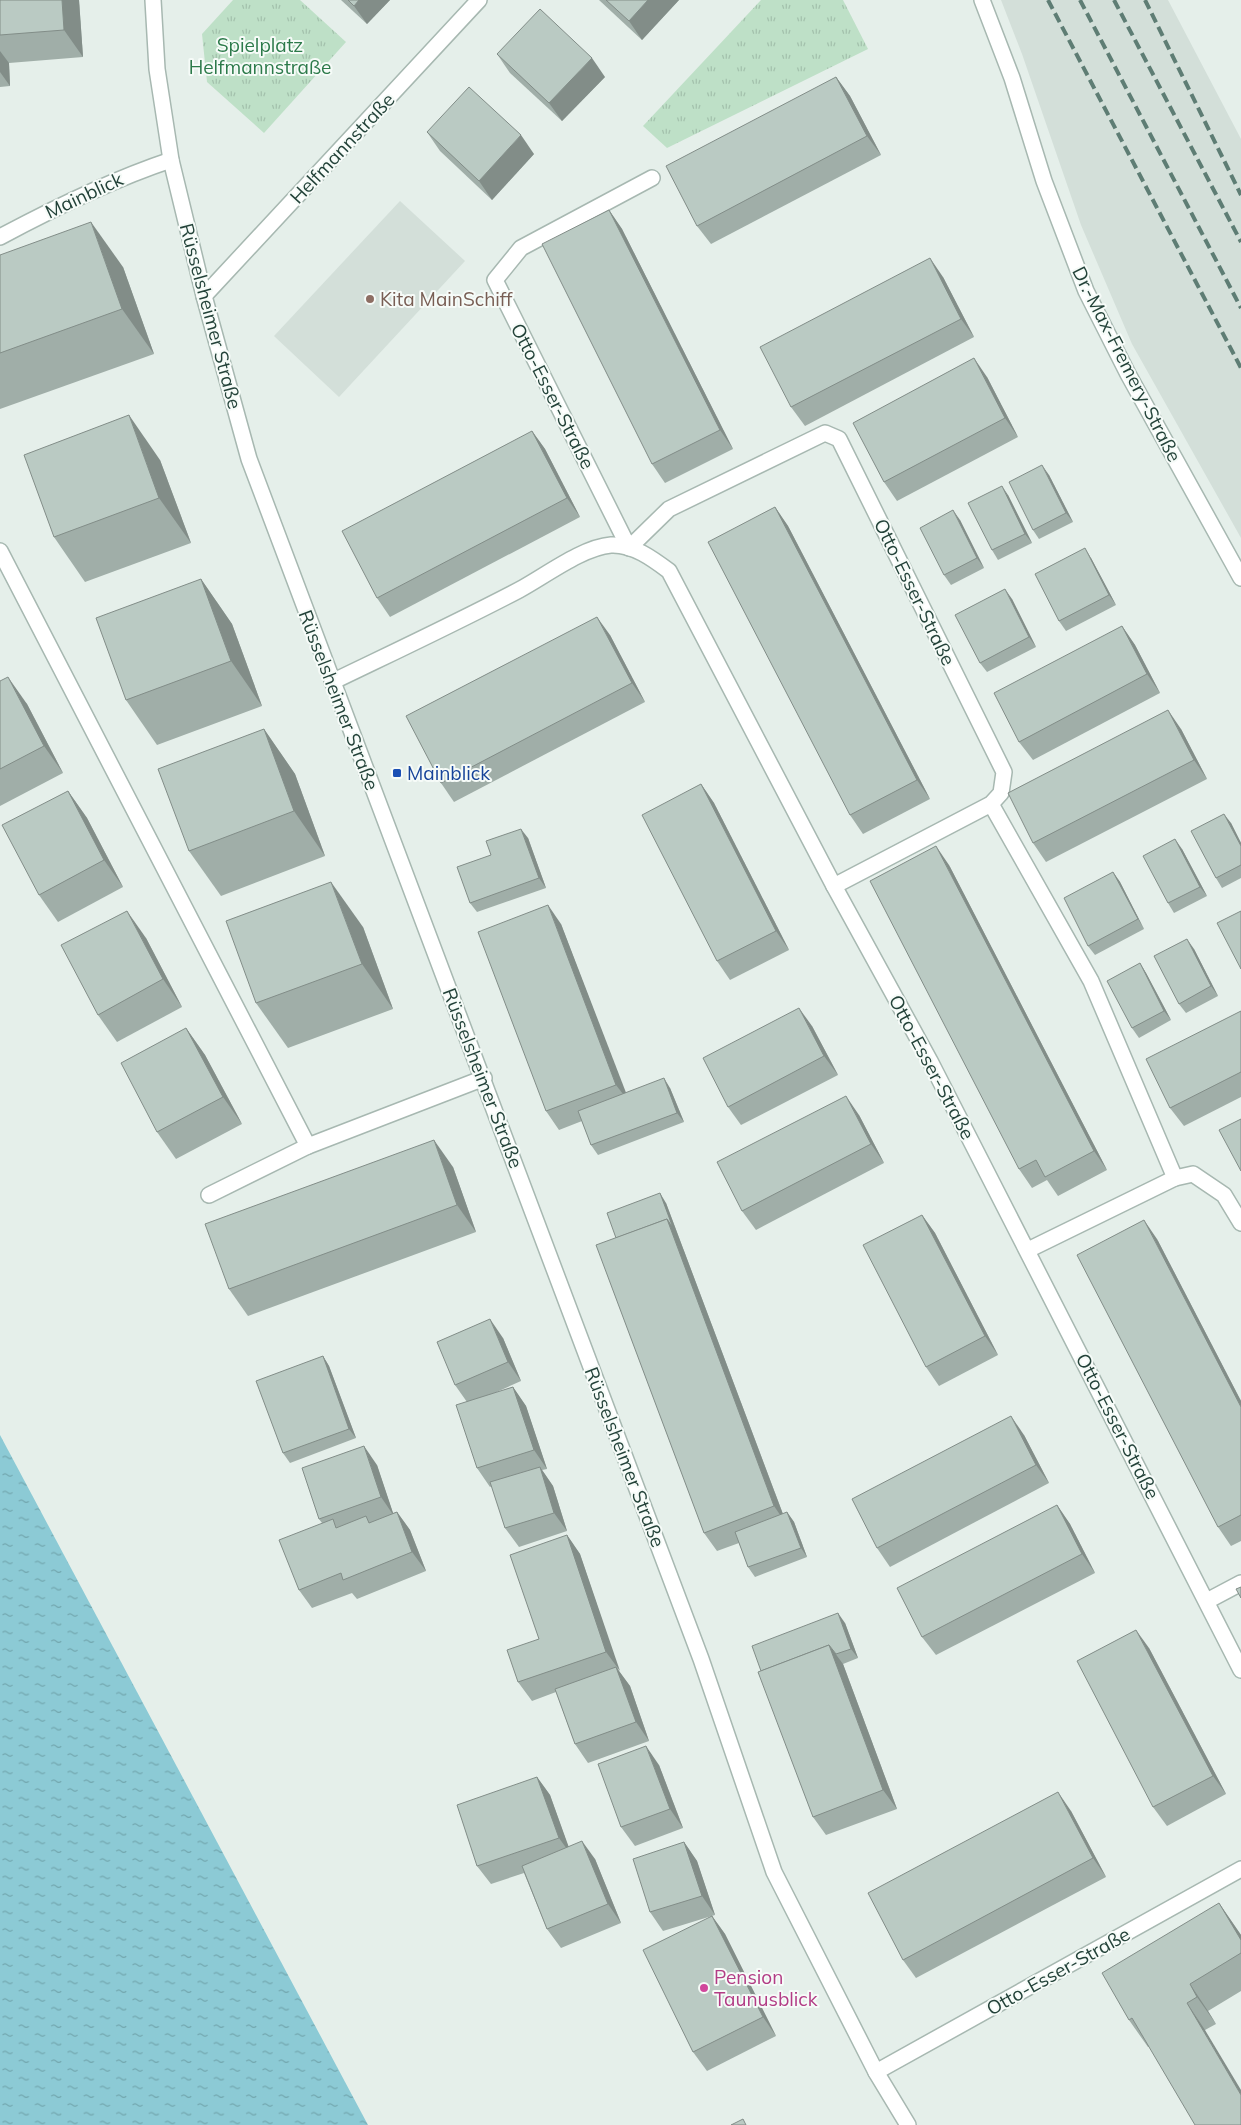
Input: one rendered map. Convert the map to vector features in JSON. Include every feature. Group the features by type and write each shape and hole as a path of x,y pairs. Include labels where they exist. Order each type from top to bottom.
{"street":[{"name":"Rüsselsheimer Straße","path":"153,0 157,69 171,160 204,296 249,459 332,682 484,1078 701,1659 774,1872 876,2072 908,2125"},
{"name":"Helfmannstraße","path":"204,296 479,0"},
{"name":"Dr.-Max-Fremery-Straße","path":"982,0 1012,78 1044,181 1086,291 1128,374 1241,578"},
{"name":"Mainblick","path":"0,237 65,202 129,174 171,160"},
{"name":"Otto-Esser-Straße","path":"629,548 495,280 521,248 652,178"},
{"name":"Otto-Esser-Straße","path":"629,548 669,509 825,433 838,439 1004,772 1001,793 990,804"},
{"name":"Otto-Esser-Straße","path":"332,682 518,590 589,551 611,545 629,548 654,559 669,571 1028,1250 1241,1670"},
{"path":"0,551 308,1146"},
{"path":"834,886 990,804 1091,981 1175,1178"},
{"path":"209,1195 308,1146 484,1078"},
{"path":"1028,1250 1175,1178 1193,1174 1224,1195 1241,1223"},
{"path":"1207,1601 1241,1583"},
{"name":"Otto-Esser-Straße","path":"876,2072 1241,1869"}],"shaded area":[{"path":"1001,0 1168,0 1241,139 1241,538 1132,344 1081,225 1022,54"},
{"name":"Kita MainSchiff","path":"400,201 465,261 339,397 274,336"}],"green space":[{"name":"Spielplatz Helfmannstraße","path":"233,0 300,0 346,42 264,133 207,82 202,34"},
{"path":"761,0 843,0 868,49 667,148 643,126"}],"water":[{"path":"0,1435 368,2125 0,2125"}],"building":[{"path":"0,0 62,0 64,30 0,35"},
{"path":"348,0 359,0 354,6"},
{"path":"606,0 648,0 629,21"},
{"path":"540,9 592,58 549,103 497,54"},
{"path":"836,77 867,136 697,226 666,166"},
{"path":"469,87 521,135 479,181 427,132"},
{"path":"609,210 720,430 652,464 542,244"},
{"path":"91,222 122,309 0,353 0,255"},
{"path":"930,258 961,319 791,407 760,347"},
{"path":"974,358 1005,418 884,482 853,423"},
{"path":"129,415 159,498 54,537 24,455"},
{"path":"532,431 567,498 377,598 342,531"},
{"path":"1042,465 1066,513 1033,530 1009,482"},
{"path":"1002,486 1025,534 992,550 968,503"},
{"path":"775,507 917,780 850,815 708,542"},
{"path":"953,510 977,558 944,575 920,528"},
{"path":"1085,548 1109,595 1059,621 1035,574"},
{"path":"201,579 231,661 126,700 96,618"},
{"path":"1005,589 1029,637 980,663 955,615"},
{"path":"597,617 632,683 441,783 406,716"},
{"path":"1122,626 1147,674 1019,742 994,693"},
{"path":"8,677 44,746 0,769 0,681"},
{"path":"1168,710 1194,760 1033,843 1008,793"},
{"path":"264,729 294,811 189,851 158,769"},
{"path":"701,784 776,931 717,961 642,815"},
{"path":"68,791 104,860 39,895 2,825"},
{"path":"1224,814 1241,846 1241,865 1216,878 1191,831"},
{"path":"521,829 539,878 470,903 457,867 491,855 486,841"},
{"path":"1175,839 1200,887 1168,903 1143,856"},
{"path":"936,846 1094,1151 1045,1177 1036,1160 1019,1169 870,881"},
{"path":"1113,872 1138,919 1088,946 1064,898"},
{"path":"331,882 362,964 256,1003 226,921"},
{"path":"548,905 616,1085 546,1111 478,932"},
{"path":"127,911 163,979 98,1015 61,945"},
{"path":"1241,911 1241,969 1217,923"},
{"path":"1187,939 1211,986 1179,1004 1154,956"},
{"path":"1140,963 1164,1011 1132,1028 1107,981"},
{"path":"799,1008 824,1056 728,1107 703,1058"},
{"path":"1241,1011 1241,1072 1170,1108 1146,1059"},
{"path":"186,1028 223,1097 157,1132 121,1063"},
{"path":"664,1078 677,1113 591,1145 578,1111"},
{"path":"846,1096 871,1144 742,1211 717,1162"},
{"path":"1241,1119 1241,1171 1219,1130"},
{"path":"434,1140 457,1205 229,1289 205,1224"},
{"path":"660,1193 673,1228 667,1219 616,1238 607,1213"},
{"path":"922,1215 985,1336 926,1367 863,1245"},
{"path":"667,1219 774,1506 704,1533 596,1245"},
{"path":"1144,1220 1241,1407 1241,1515 1218,1527 1077,1255"},
{"path":"490,1319 508,1362 455,1385 437,1342"},
{"path":"323,1356 349,1429 283,1453 256,1381"},
{"path":"513,1387 534,1450 477,1468 456,1405"},
{"path":"1011,1416 1036,1465 877,1548 852,1499"},
{"path":"364,1446 381,1497 319,1519 302,1468"},
{"path":"540,1467 554,1513 505,1528 490,1482"},
{"path":"1057,1505 1082,1554 922,1637 897,1588"},
{"path":"397,1512 412,1552 343,1580 341,1573 299,1590 279,1540 333,1519 336,1528 366,1516 369,1523"},
{"path":"787,1512 801,1548 748,1567 735,1532"},
{"path":"567,1535 606,1652 518,1682 507,1650 539,1639 510,1555"},
{"path":"1241,1587 1241,1598 1236,1589"},
{"path":"838,1613 851,1649 836,1654 829,1645 761,1671 752,1646"},
{"path":"1136,1630 1213,1776 1153,1807 1077,1661"},
{"path":"829,1645 883,1790 813,1817 758,1672"},
{"path":"616,1667 636,1722 575,1744 555,1689"},
{"path":"646,1746 670,1809 621,1827 598,1764"},
{"path":"537,1777 559,1838 477,1866 457,1805"},
{"path":"1058,1792 1093,1858 903,1960 868,1893"},
{"path":"582,1841 608,1904 547,1929 522,1866"},
{"path":"684,1842 702,1896 650,1912 633,1859"},
{"path":"1219,1903 1241,1940 1241,1953 1190,1984 1197,1997 1187,2003 1241,2095 1241,2125 1195,2125 1132,2018 1129,2020 1102,1973"},
{"path":"712,1916 763,2017 693,2052 643,1950"},
{"path":"743,2119 746,2125 731,2125"}],"railway":[{"path":"1048,0 1241,368"},
{"path":"1080,0 1241,308"},
{"path":"1114,0 1241,242"},
{"path":"1145,0 1241,195"}],"place":[{"name":"Kita MainSchiff","path":"370,299"},
{"name":"Mainblick","path":"397,773"},
{"name":"Pension Taunusblick","path":"704,1988"}]}
